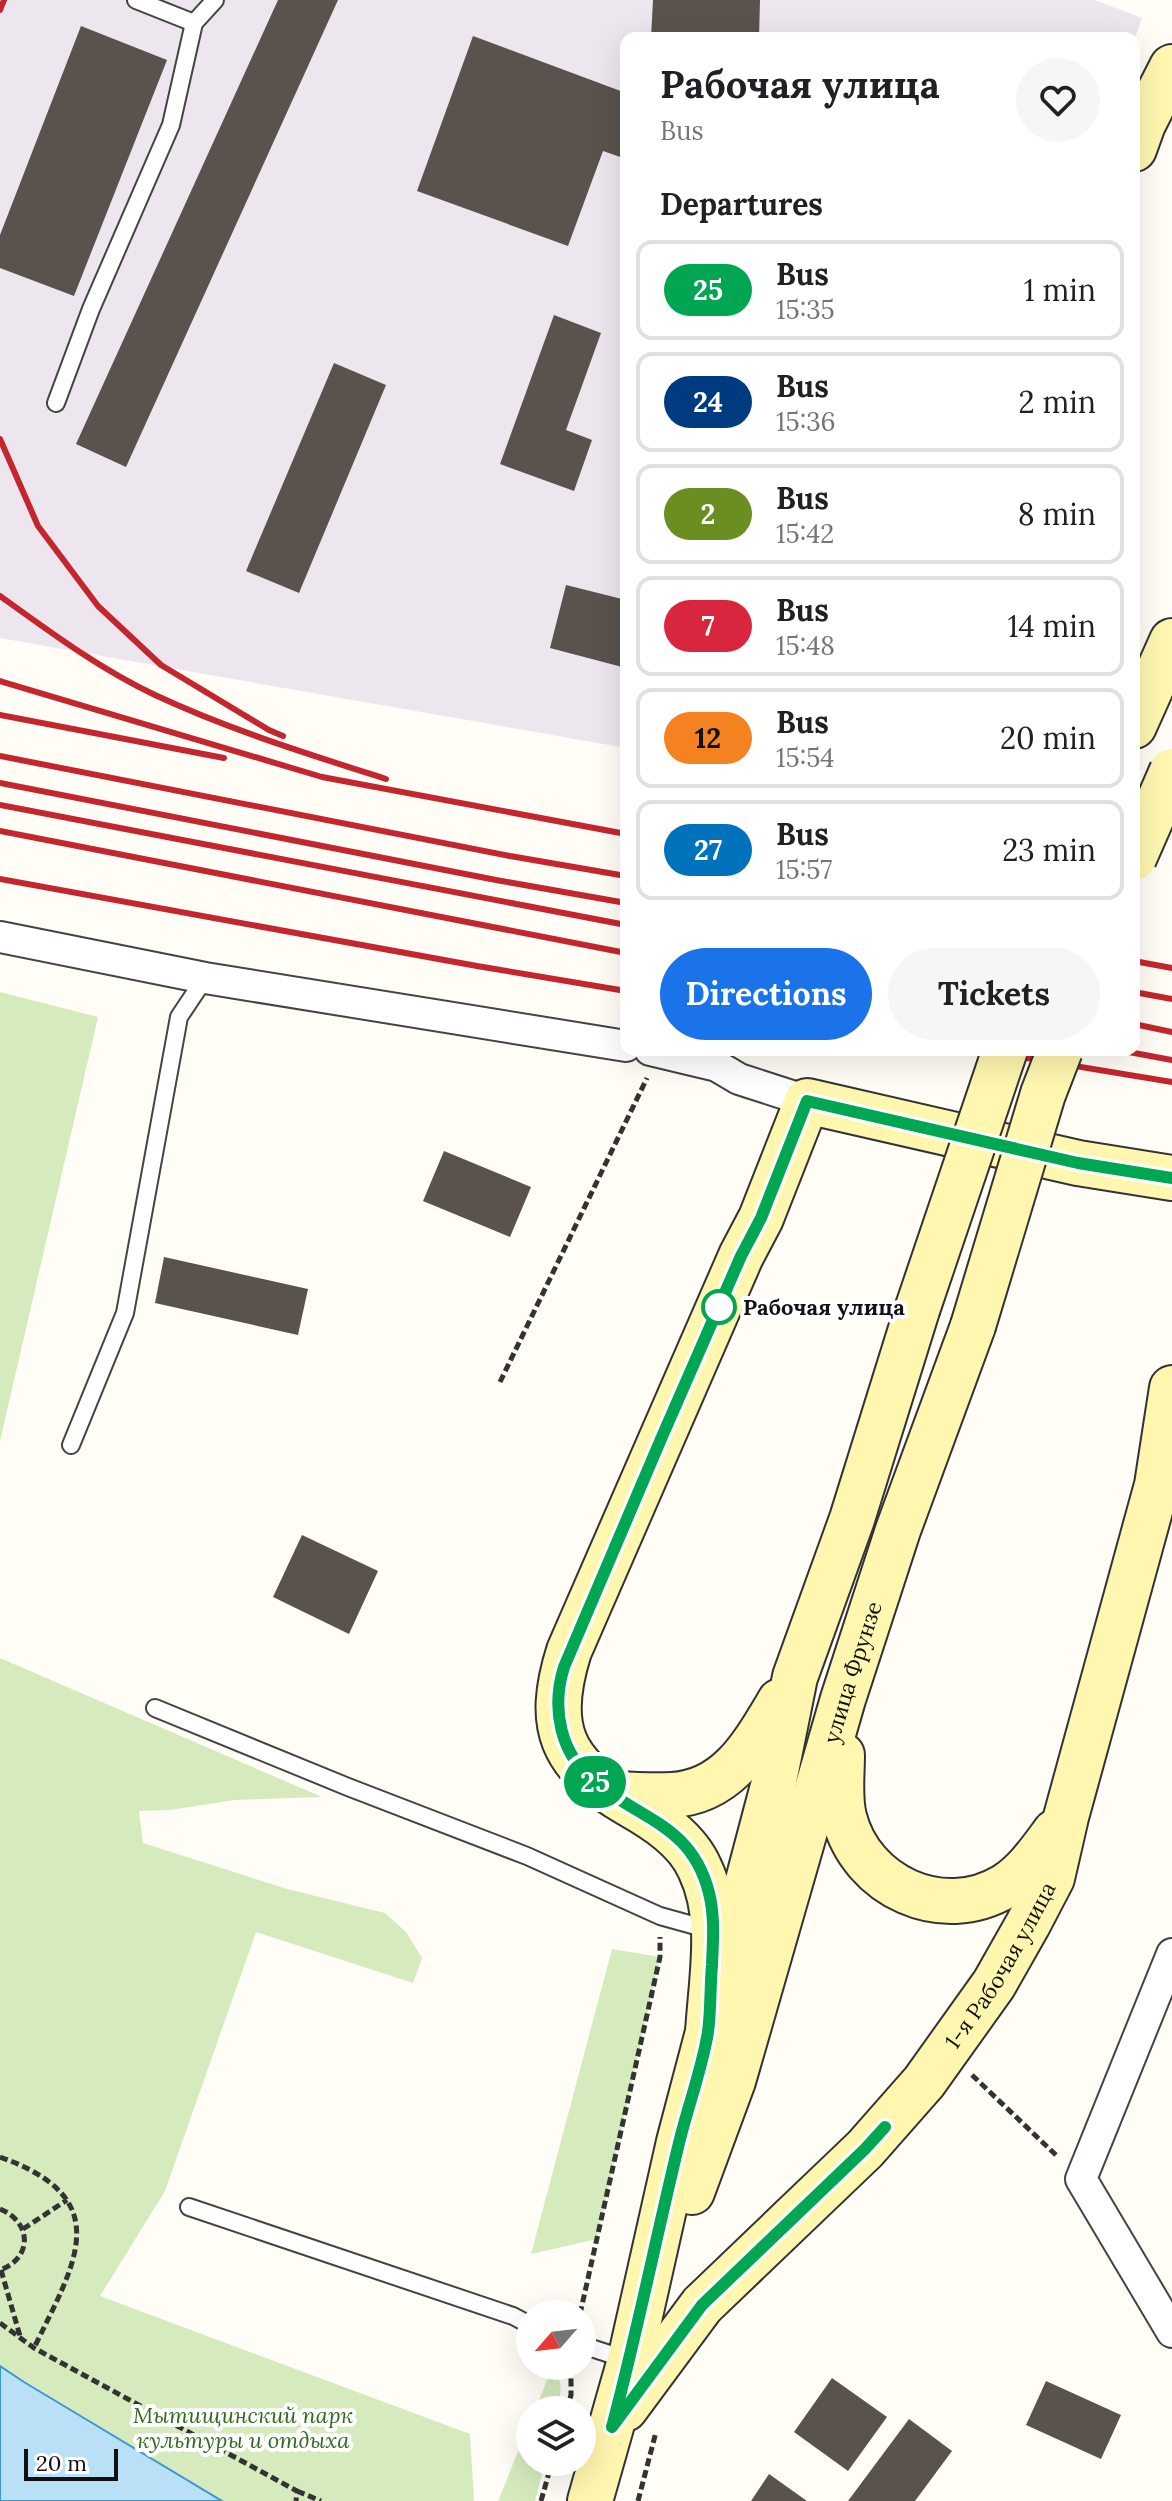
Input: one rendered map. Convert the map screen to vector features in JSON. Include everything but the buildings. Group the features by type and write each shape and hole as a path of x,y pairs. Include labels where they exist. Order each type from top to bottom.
{"main road":[{"path":"1140,132 1172,67"},
{"path":"1140,712 1167,651"},
{"path":"1140,844 1172,771"},
{"path":"1140,806 1172,820"},
{"name":"улица Фрунзе","path":"590,2501 630,2360 679,2142 773,1786 795,1677 852,1519 917,1310 1003,1056"},
{"name":"улица Фрунзе","path":"645,2296 683,2218 733,2081 843,1699 898,1530 973,1326 1043,1094 1058,1056"},
{"path":"708,2033 714,1922 709,1891 700,1867 674,1834 594,1782 580,1767 560,1728 557,1705 559,1683 569,1651 630,1509 741,1256 761,1218 807,1101 1078,1163 1172,1178"},
{"name":"1-я Рабочая улица","path":"612,2427 702,2305 865,2149 924,2082 994,1984 1028,1924 1052,1878 1157,1485 1172,1388"},
{"path":"613,1794 674,1795 696,1791 716,1782 734,1769 748,1752 795,1677"},
{"path":"843,1699 843,1815 861,1856 876,1873 895,1886 938,1900 960,1901 982,1896 1003,1887 1021,1874 1066,1817"}],"street":[{"path":"0,937 205,978 620,1045"},
{"path":"676,1056 717,1066 739,1079 807,1101"},
{"path":"1172,1954 1081,2179 1172,2332"}],"lane":[{"path":"136,0 194,23"},
{"path":"56,403 91,309 171,125 194,23 215,0"},
{"path":"71,1445 125,1313 179,1017 205,978"},
{"path":"155,1708 527,1856 660,1916 707,1929"},
{"path":"189,2207 516,2318"},
{"path":"596,2349 630,2360"}],"path":[{"path":"500,1382 653,1056"},
{"path":"583,2300 660,1957 660,1916"},
{"path":"969,2072 1081,2179"},
{"path":"0,2157 49,2179 67,2200 78,2222 71,2269 34,2348"},
{"path":"23,2229 67,2200"},
{"path":"0,2209 9,2213 23,2229 25,2239 18,2259 1,2270 20,2337"},
{"path":"0,2323 34,2348 297,2491 321,2501"},
{"path":"638,2501 655,2437"},
{"path":"541,2501 548,2476"},
{"path":"296,2501 297,2491"}],"shaded area":[{"path":"0,0 1095,0 1142,18 1137,32 620,32 620,747 0,638"}],"green space":[{"path":"0,992 98,1017 0,1441"},
{"name":"Мытищинский парк культуры и отдыха","path":"0,1658 322,1797 234,1800 170,1810 139,1811 143,1843 287,1889 385,1913 406,1932 422,1958 413,1983 256,1932 165,2191 100,2296 470,2434 474,2501 222,2501 0,2366"},
{"path":"612,1949 660,1957 597,2239 531,2254"},
{"path":"547,2380 558,2380 560,2396 541,2396"},
{"path":"516,2457 516,2476 541,2476 535,2501 498,2501"}],"water":[{"path":"0,2366 24,2382 222,2501 0,2501"}],"railway":[{"path":"0,10 4,0"},
{"path":"0,439 38,526 98,606 161,665 283,736"},
{"path":"0,596 95,662 155,695 240,730 386,779"},
{"path":"0,681 322,777 620,833"},
{"path":"0,715 224,758"},
{"path":"0,756 620,875"},
{"path":"0,783 620,902"},
{"path":"0,805 620,924"},
{"path":"0,831 620,952"},
{"path":"0,879 620,990"},
{"path":"1140,962 1172,968"},
{"path":"1140,993 1172,999"},
{"path":"1140,1025 1172,1032"},
{"path":"1140,1054 1172,1060"},
{"path":"1014,1056 1172,1082"}],"bus line":[{"name":"25","path":"885,2127 702,2305 612,2427 708,2033 714,1922 709,1891 700,1867 688,1849 653,1818 594,1782 580,1767 560,1728 557,1705 559,1683 569,1651 661,1439 741,1256 761,1218 807,1101 1078,1163 1172,1178"}],"place":[{"name":"Рабочая улица","path":"719,1307"}]}
